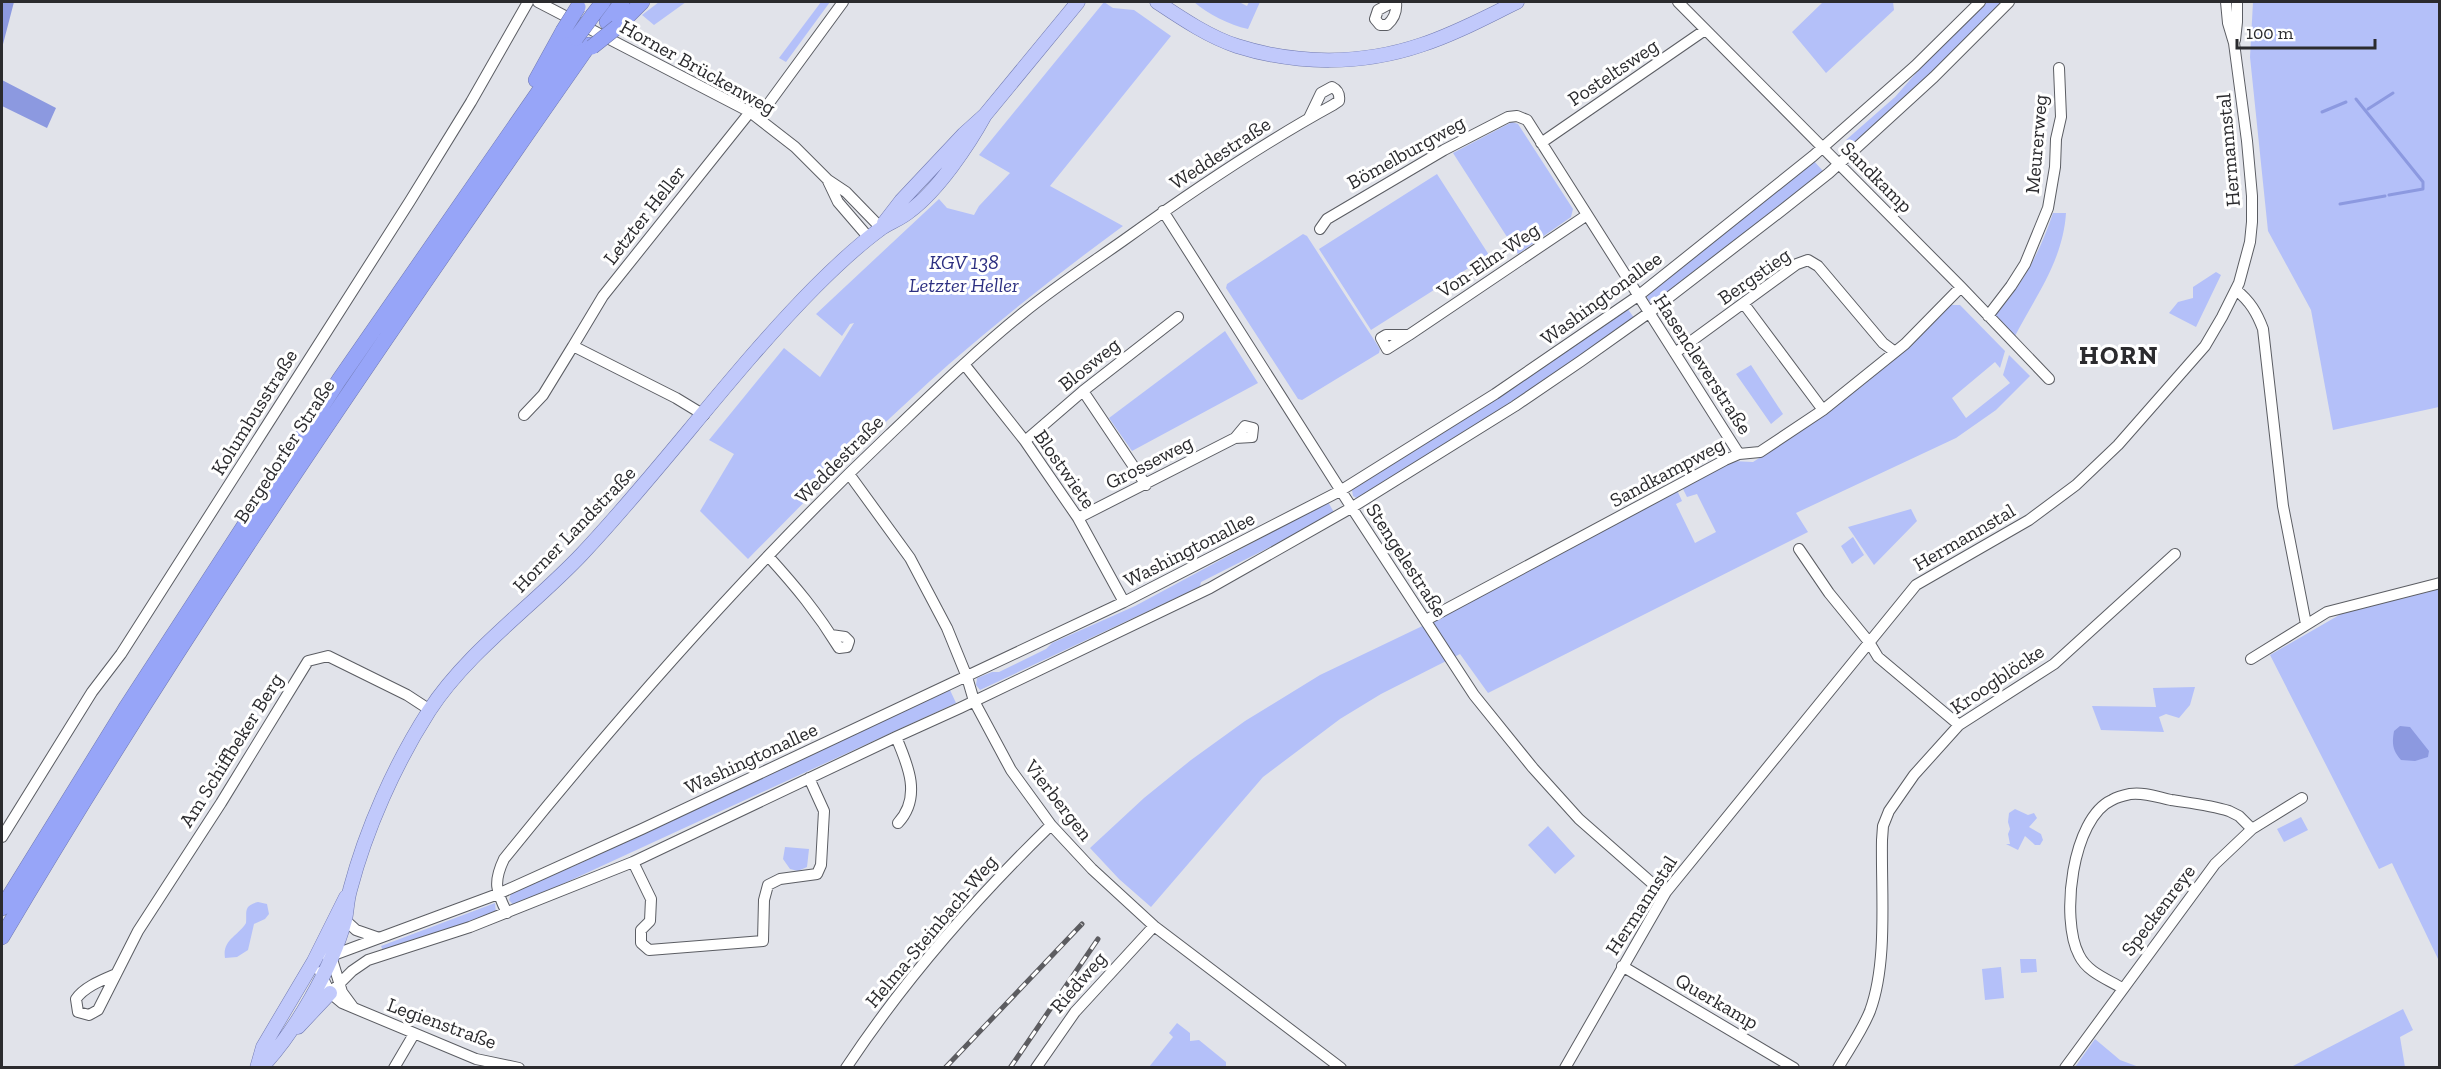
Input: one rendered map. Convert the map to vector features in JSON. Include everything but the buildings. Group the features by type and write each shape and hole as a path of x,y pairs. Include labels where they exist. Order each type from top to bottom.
{"highway":[{"path":"2,908 127,706 339,380 501,143 581,43 593,15 603,2"},
{"path":"612,24 622,2"},
{"path":"581,43 642,2"},
{"path":"580,4 581,43"},
{"name":"Bergedorfer Straße","path":"2,938 205,610 470,214 581,43"},
{"path":"2,898 24,870"},
{"path":"2,948 12,921"}],"main road":[{"name":"Horner Landstraße","path":"289,1034 331,956 345,920 350,891 382,798 410,742 449,682 580,556 643,487 808,294 869,238 910,211 931,190 971,140 986,115 1078,2"},
{"path":"1157,2 1197,27 1226,41 1263,52 1330,61 1385,55 1423,45 1467,27 1517,2"},
{"name":"Horner Landstraße","path":"259,1068 263,1047 314,960 350,891"},
{"path":"259,1068 330,993"}],"street":[{"name":"Kolumbusstraße","path":"2,837 92,692 122,654 410,201 471,102 528,2"},
{"name":"Horner Brückenweg","path":"538,2 754,115 795,147 828,180 846,192 881,228"},
{"name":"Letzter Heller","path":"524,415 543,395 603,296 754,115 843,2"},
{"name":"Sandkamp","path":"1677,2 1961,287 2049,379"},
{"name":"Washingtonallee","path":"314,960 331,956 498,894 642,830 1124,602 1340,491 1495,394 1638,296 1823,148 1915,66 1980,2"},
{"name":"Washingtonallee","path":"330,993 368,960 507,913 633,862 1210,588 1352,508 1515,406 1650,312 1781,211 1838,164 1934,77 2008,2"},
{"name":"Hermannstal","path":"1565,1068 1666,892 1916,585 2036,515 2095,468 2205,345 2236,290 2250,242 2252,205 2234,43 2228,23 2226,2"},
{"name":"Hermannstal","path":"2234,43 2237,22 2236,2"},
{"name":"Posteltsweg","path":"1541,143 1706,30"},
{"name":"Meurerweg","path":"1988,316 2025,264 2048,208 2061,117 2059,68"},
{"name":"Hasencleverstraße","path":"1517,116 1527,120 1740,454"},
{"name":"Bömelburgweg","path":"1320,229 1327,219 1444,150 1508,117 1517,116"},
{"name":"Weddestraße","path":"498,894 496,876 504,859 634,701 768,556 849,474 964,364 1023,313 1163,211 1255,150 1309,118"},
{"name":"Horner Brückenweg","path":"828,180 838,202 869,238"},
{"name":"Stengelestraße","path":"1163,211 1340,491 1474,695 1533,768 1579,819 1653,884 1666,892"},
{"name":"Von-Elm-Weg","path":"1409,335 1587,216"},
{"name":"Bergstieg","path":"1675,353 1797,264 1808,261 1813,262 1883,343 1895,352"},
{"name":"Sandkampweg","path":"1426,620 1740,454 1760,452 1823,410 1895,352 1961,287"},
{"path":"2236,290 2247,298 2256,311 2263,329 2283,506 2306,624"},
{"path":"1744,304 1823,410"},
{"name":"Blosweg","path":"1025,441 1083,391 1178,317"},
{"path":"573,346 676,398 704,415"},
{"name":"Blostwiete","path":"964,364 1025,441 1078,518 1124,602"},
{"path":"1083,391 1146,485"},
{"name":"Grosseweg","path":"1078,518 1235,438"},
{"name":"Vierbergen","path":"849,474 910,558 946,628 967,677 974,701 1011,770 1051,825 1092,869 1154,926 1341,1068"},
{"path":"1799,549 1878,657 1959,725"},
{"name":"Kroogblöcke","path":"1838,1068 1864,1025 1878,983 1883,826 1889,812 1914,775 1959,725 2054,664 2175,554"},
{"path":"768,556 813,608 831,635"},
{"path":"2251,658 2327,612 2439,583"},
{"name":"Am Schiffbeker Berg","path":"116,974 138,932 308,662 328,656 407,695 430,710"},
{"path":"896,737 911,777 908,813 898,824"},
{"path":"633,862 651,898 650,921 641,930 641,943 649,950 763,941 764,900 768,885 780,879 812,876 817,874 821,865 824,811 809,778"},
{"path":"2122,988 2091,970 2082,962 2072,935 2070,899 2073,876 2082,839 2092,817 2111,800 2129,794 2149,795 2229,810 2252,829"},
{"name":"Speckenreye","path":"2065,1068 2215,864 2252,829 2302,798"},
{"name":"Helma-Steinbach-Weg","path":"846,1068 892,1004 959,920 1051,825"},
{"path":"498,894 507,913"},
{"path":"345,920 356,930 379,938"},
{"name":"Riedweg","path":"1036,1068 1075,1012 1154,926"},
{"path":"330,993 331,956"},
{"path":"314,960 330,993 346,1000 354,1009"},
{"name":"Querkamp","path":"1622,966 1794,1068"},
{"name":"Legienstraße","path":"330,993 354,1009 476,1059 519,1068"},
{"path":"394,1068 414,1034"}],"green space":[{"path":"659,2 686,2 654,25 642,15"},
{"path":"821,2 830,2 786,62 779,58"},
{"name":"KGV 138 Letzter Heller","path":"1104,2 1113,8 1134,10 1171,36 1050,186 1123,226 1034,294 922,388 748,559 700,511 734,454 709,440 784,348 820,377 854,323 850,324 842,336 816,314 939,199 947,208 974,215 979,206 1010,173 979,155"},
{"path":"1194,2 1239,2 1247,6 1249,2 1260,2 1248,29 1219,18"},
{"path":"1823,2 1893,2 1894,10 1826,73 1792,32"},
{"path":"1987,2 2002,2 1929,77 1854,145 1846,140 1895,97 1931,56"},
{"path":"2253,2 2439,2 2439,407 2333,430 2311,310 2268,231 2250,57"},
{"path":"1512,122 1518,124 1573,209 1571,217 1518,254 1453,153"},
{"path":"1813,160 1823,171 1765,219 1654,302 1649,301 1648,292"},
{"path":"1437,174 1489,255 1371,330 1319,249"},
{"path":"2053,213 2066,213 2060,247 2047,278 2014,338 1994,316 2013,293 2029,268"},
{"path":"1303,234 1307,236 1380,349 1379,353 1302,400 1298,399 1226,288 1227,284"},
{"path":"2216,272 2221,275 2196,327 2169,313 2178,302 2193,298 2193,287"},
{"path":"1951,305 1960,305 2005,351 2000,368 1995,362 1952,398 1966,418 2010,383 2003,375 2009,355 2030,376 1996,410 1956,438 1796,513 1808,532 1488,693 1460,654 1381,694 1340,719 1263,777 1151,907 1119,879 1090,848 1144,798 1191,760 1245,721 1320,675 1437,619 1677,490 1682,501 1676,504 1695,543 1716,532 1697,494 1687,497 1682,487 1732,461 1753,462 1795,435 1862,386"},
{"path":"1627,308 1635,319 1579,359 1358,499 1353,496 1352,490"},
{"path":"1225,331 1258,383 1132,451 1109,418"},
{"path":"1751,365 1783,414 1771,424 1736,374"},
{"path":"1328,502 1335,514 1201,582 1200,586 980,690 976,685 977,678 992,672 999,672 1046,649 1052,643 1135,606"},
{"path":"1911,509 1917,521 1874,565 1848,527"},
{"path":"1853,537 1864,555 1852,564 1841,546"},
{"path":"2439,589 2439,961 2392,863 2379,869 2270,655 2341,614"},
{"path":"2195,687 2190,705 2179,718 2166,714 2159,717 2164,732 2101,730 2092,706 2156,707 2153,688"},
{"path":"950,690 956,703 517,905 514,906 509,900 511,893 581,863"},
{"path":"2015,809 2028,815 2034,813 2037,818 2029,827 2041,834 2043,840 2040,845 2035,845 2025,836 2018,850 2006,844 2010,844 2009,813"},
{"path":"2301,817 2308,830 2284,842 2277,829"},
{"path":"1548,826 1575,856 1555,874 1528,845"},
{"path":"785,847 809,849 807,867 798,871 790,869 783,859"},
{"path":"258,902 267,904 269,914 265,919 254,924 248,950 237,957 225,958 228,942 246,923 248,908"},
{"path":"495,903 496,913 492,916 383,951 381,946"},
{"path":"2020,959 2036,959 2037,972 2021,973"},
{"path":"2001,967 2004,998 1985,1000 1982,969"},
{"path":"2403,1009 2413,1030 2400,1037 2405,1067 2291,1067"},
{"path":"1177,1023 1190,1033 1190,1041 1199,1040 1226,1062 1226,1067 1149,1067 1173,1037 1169,1033"},
{"path":"2095,1039 2120,1060 2139,1067 2075,1067"}],"shaded area":[{"path":"2,2 14,2 2,48"},
{"path":"2,80 56,108 47,128 2,106"},
{"path":"2400,726 2410,727 2429,751 2428,757 2415,761 2401,760 2394,750 2393,743 2394,731"}],"waterway":[{"path":"2368,109 2393,93"},
{"path":"2356,99 2423,182 2423,189 2389,195"},
{"path":"2322,112 2346,102"},
{"path":"2340,204 2385,196"}],"railway":[{"path":"945,1068 1082,924"},
{"path":"1010,1068 1098,939"}],"district":[{"name":"HORN","path":"2119,355"}]}
